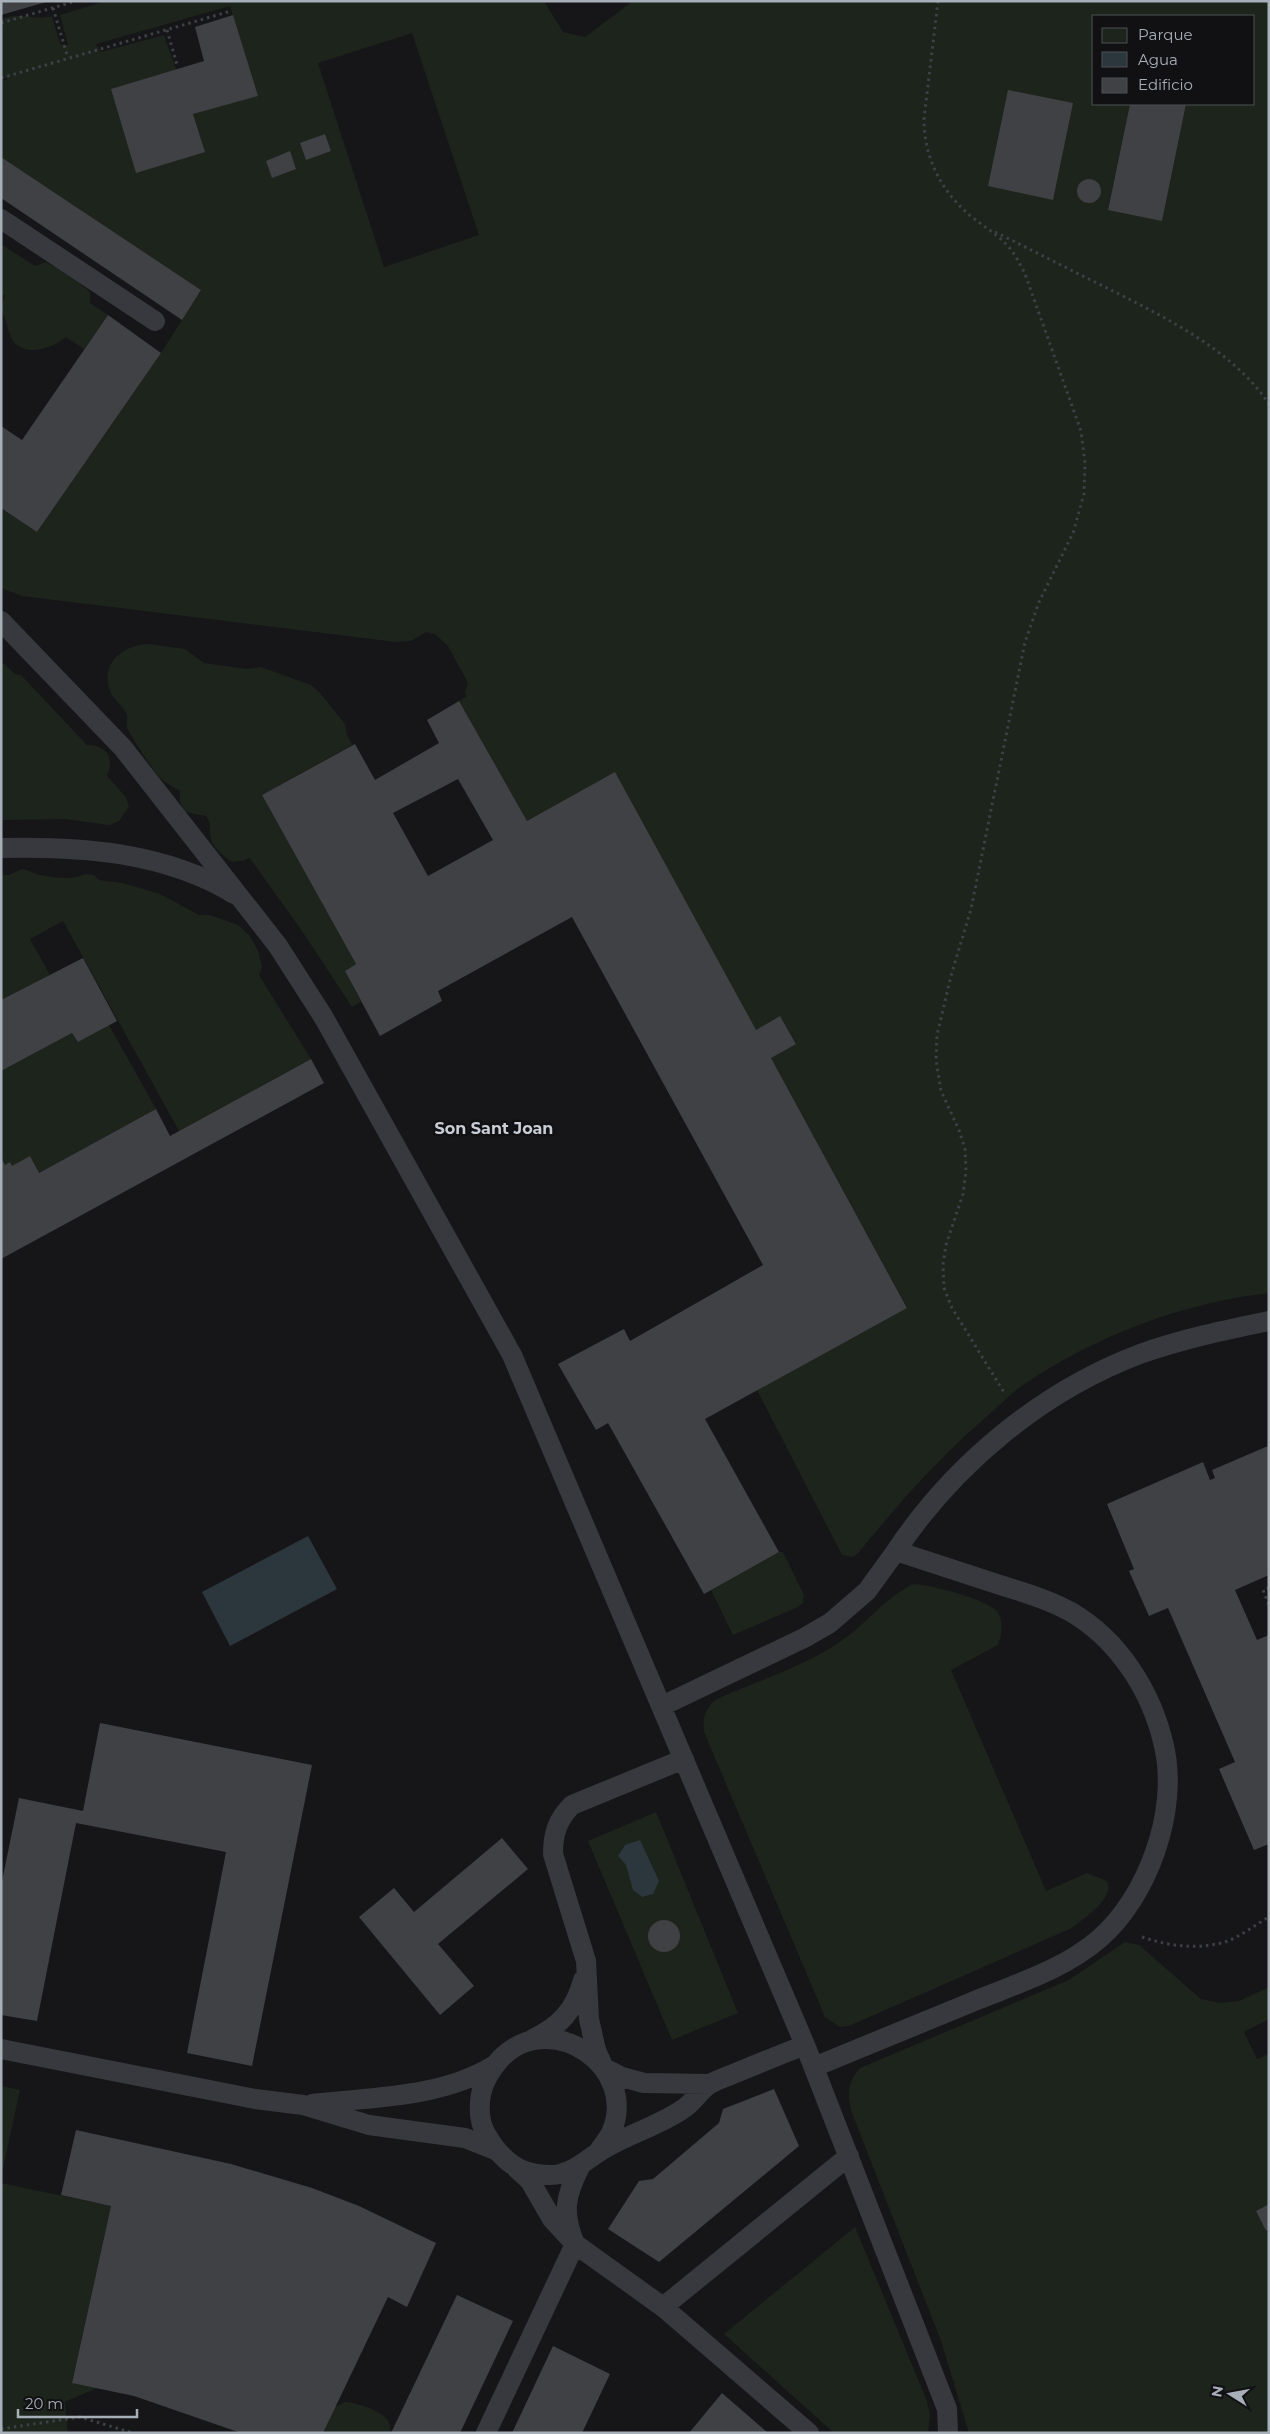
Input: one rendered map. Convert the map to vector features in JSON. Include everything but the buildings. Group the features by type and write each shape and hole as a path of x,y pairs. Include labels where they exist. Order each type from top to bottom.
{"lane":[{"path":"1,219 155,321"},
{"path":"1,621 123,748 245,900 278,946 324,1018 512,1355 814,2067 947,2410 948,2433"},
{"path":"1,848 71,849 127,856 188,871 216,883 245,900"},
{"path":"662,1706 804,1638 830,1623 866,1591 934,1500 964,1469 1021,1420 1094,1375 1139,1355 1182,1340 1269,1321"},
{"path":"814,2067 1058,1967 1099,1939 1120,1919 1150,1869 1162,1826 1165,1803 1165,1748 1144,1690 1110,1643 1071,1612 1030,1594 896,1551"},
{"path":"598,2152 611,2132 616,2109 613,2088 596,2050 589,2019 586,1961 553,1854 553,1839 563,1814 572,1806 684,1760"},
{"path":"303,2105 434,2089 468,2080 493,2066 508,2051 552,2029 564,2020 580,1994 586,1961"},
{"path":"528,2041 549,2039 570,2042 589,2053 604,2068 622,2077 644,2083 710,2084"},
{"path":"513,2166 535,2174 558,2174 580,2167 598,2152 684,2109 710,2084 804,2044"},
{"path":"1,2049 255,2099 303,2105 369,2124 464,2138 495,2150"},
{"path":"493,2066 483,2085 479,2106 484,2130 495,2150 530,2181 552,2218 575,2244 663,2307 810,2433"},
{"path":"663,2307 849,2156"},
{"path":"486,2433 575,2244 568,2227 566,2208 569,2188 580,2167"}],"path":[{"path":"1,23 76,1"},
{"path":"938,1 924,137 938,179 966,212 992,230 1164,317 1198,338 1232,365 1269,404"},
{"path":"53,8 68,58"},
{"path":"1,78 232,11"},
{"path":"166,30 177,65"},
{"path":"992,230 1012,250 1026,274 1081,431 1085,463 1084,494 1073,533 1039,602 1025,642 972,909 951,976 938,1035 936,1060 941,1091 959,1130 964,1149 966,1171 963,1194 946,1245 944,1288 952,1308 1021,1420"},
{"path":"1269,1588 1262,1590 1269,1605"},
{"path":"1120,1919 1141,1937 1166,1946 1195,1947 1226,1941 1269,1918"},
{"path":"1,2428 80,2417 133,2433"}],"green space":[{"path":"106,1 544,1 563,32 585,37 633,1 1269,1 1269,1293 1204,1305 1140,1324 1080,1351 1051,1367 1013,1392 951,1449 904,1499 859,1552 853,1557 842,1555 757,1390 907,1307 771,1058 796,1043 780,1016 756,1030 527,821 459,701 466,697 465,692 468,683 448,646 435,634 426,632 411,641 396,642 22,596 1,588 1,508 38,531 161,353 201,290 1,157 1,81 8,79 1,76 1,20 13,16 52,16 60,44 68,45 60,15","holes":["230,6 257,95 193,114 205,152 164,35 101,52 96,44","1092,15 1255,15 1255,105 1186,105 1162,220 1108,209 1130,105 1092,105","412,33 479,235 384,267 318,63"]},
{"path":"1,244 35,266 46,262 71,276 90,292 90,303 108,315 84,349 66,337 54,345 40,350 25,349 13,341 2,309 5,296 1,294"},
{"path":"148,644 185,649 204,663 247,669 261,667 311,685 320,693 345,724 347,735 352,745 262,795 356,964 345,971 361,1002 352,1007 302,931 249,857 246,860 232,862 219,852 212,842 210,825 206,816 185,812 180,802 180,791 160,778 132,737 127,727 126,712 110,691 108,672 111,664 122,652 139,645"},
{"path":"1,661 15,674 21,675 87,745 100,747 108,753 110,763 107,776 126,797 129,807 119,821 110,825 64,819 1,820"},
{"path":"22,869 58,878 70,878 85,874 94,875 99,880 123,883 160,894 199,915 210,915 238,925 250,936 259,953 262,968 259,975 311,1059 179,1131 63,921 30,939 50,975 1,1000 1,875 9,875"},
{"path":"109,1025 156,1109 39,1173 12,1166 10,1162 5,1165 1,1157 1,1071 72,1033 78,1042"},
{"path":"779,1552 783,1552 804,1595 803,1603 798,1607 733,1635 711,1590"},
{"path":"913,1584 970,1597 991,1606 997,1611 1001,1619 1002,1628 998,1645 951,1670 1046,1891 1087,1873 1107,1881 1108,1888 1103,1901 1072,1928 849,2026 840,2027 825,2017 704,1732 703,1722 709,1707 715,1700 798,1665 829,1649 853,1632 903,1589"},
{"path":"656,1812 738,2013 672,2040 588,1841"},
{"path":"1125,1942 1139,1945 1201,1999 1219,2003 1239,2001 1269,1987 1269,2019 1244,2032 1257,2059 1269,2054 1269,2204 1256,2211 1266,2231 1269,2230 1269,2433 969,2433 941,2341 852,2113 849,2100 850,2084 860,2068 1069,1980"},
{"path":"1,2086 20,2090 1,2177"},
{"path":"1,2183 111,2206 72,2382 97,2388 65,2402 68,2433 1,2433"},
{"path":"855,2227 927,2401 930,2415 928,2433 834,2433 724,2334"},
{"path":"345,2402 367,2407 382,2415 390,2425 391,2433 323,2433 335,2407"}],"water":[{"path":"308,1536 337,1589 230,1646 202,1592"},
{"path":"640,1840 659,1881 653,1894 642,1897 633,1890 626,1865 618,1856 625,1845"}],"district":[{"name":"Son Sant Joan","path":"494,1128"}]}
